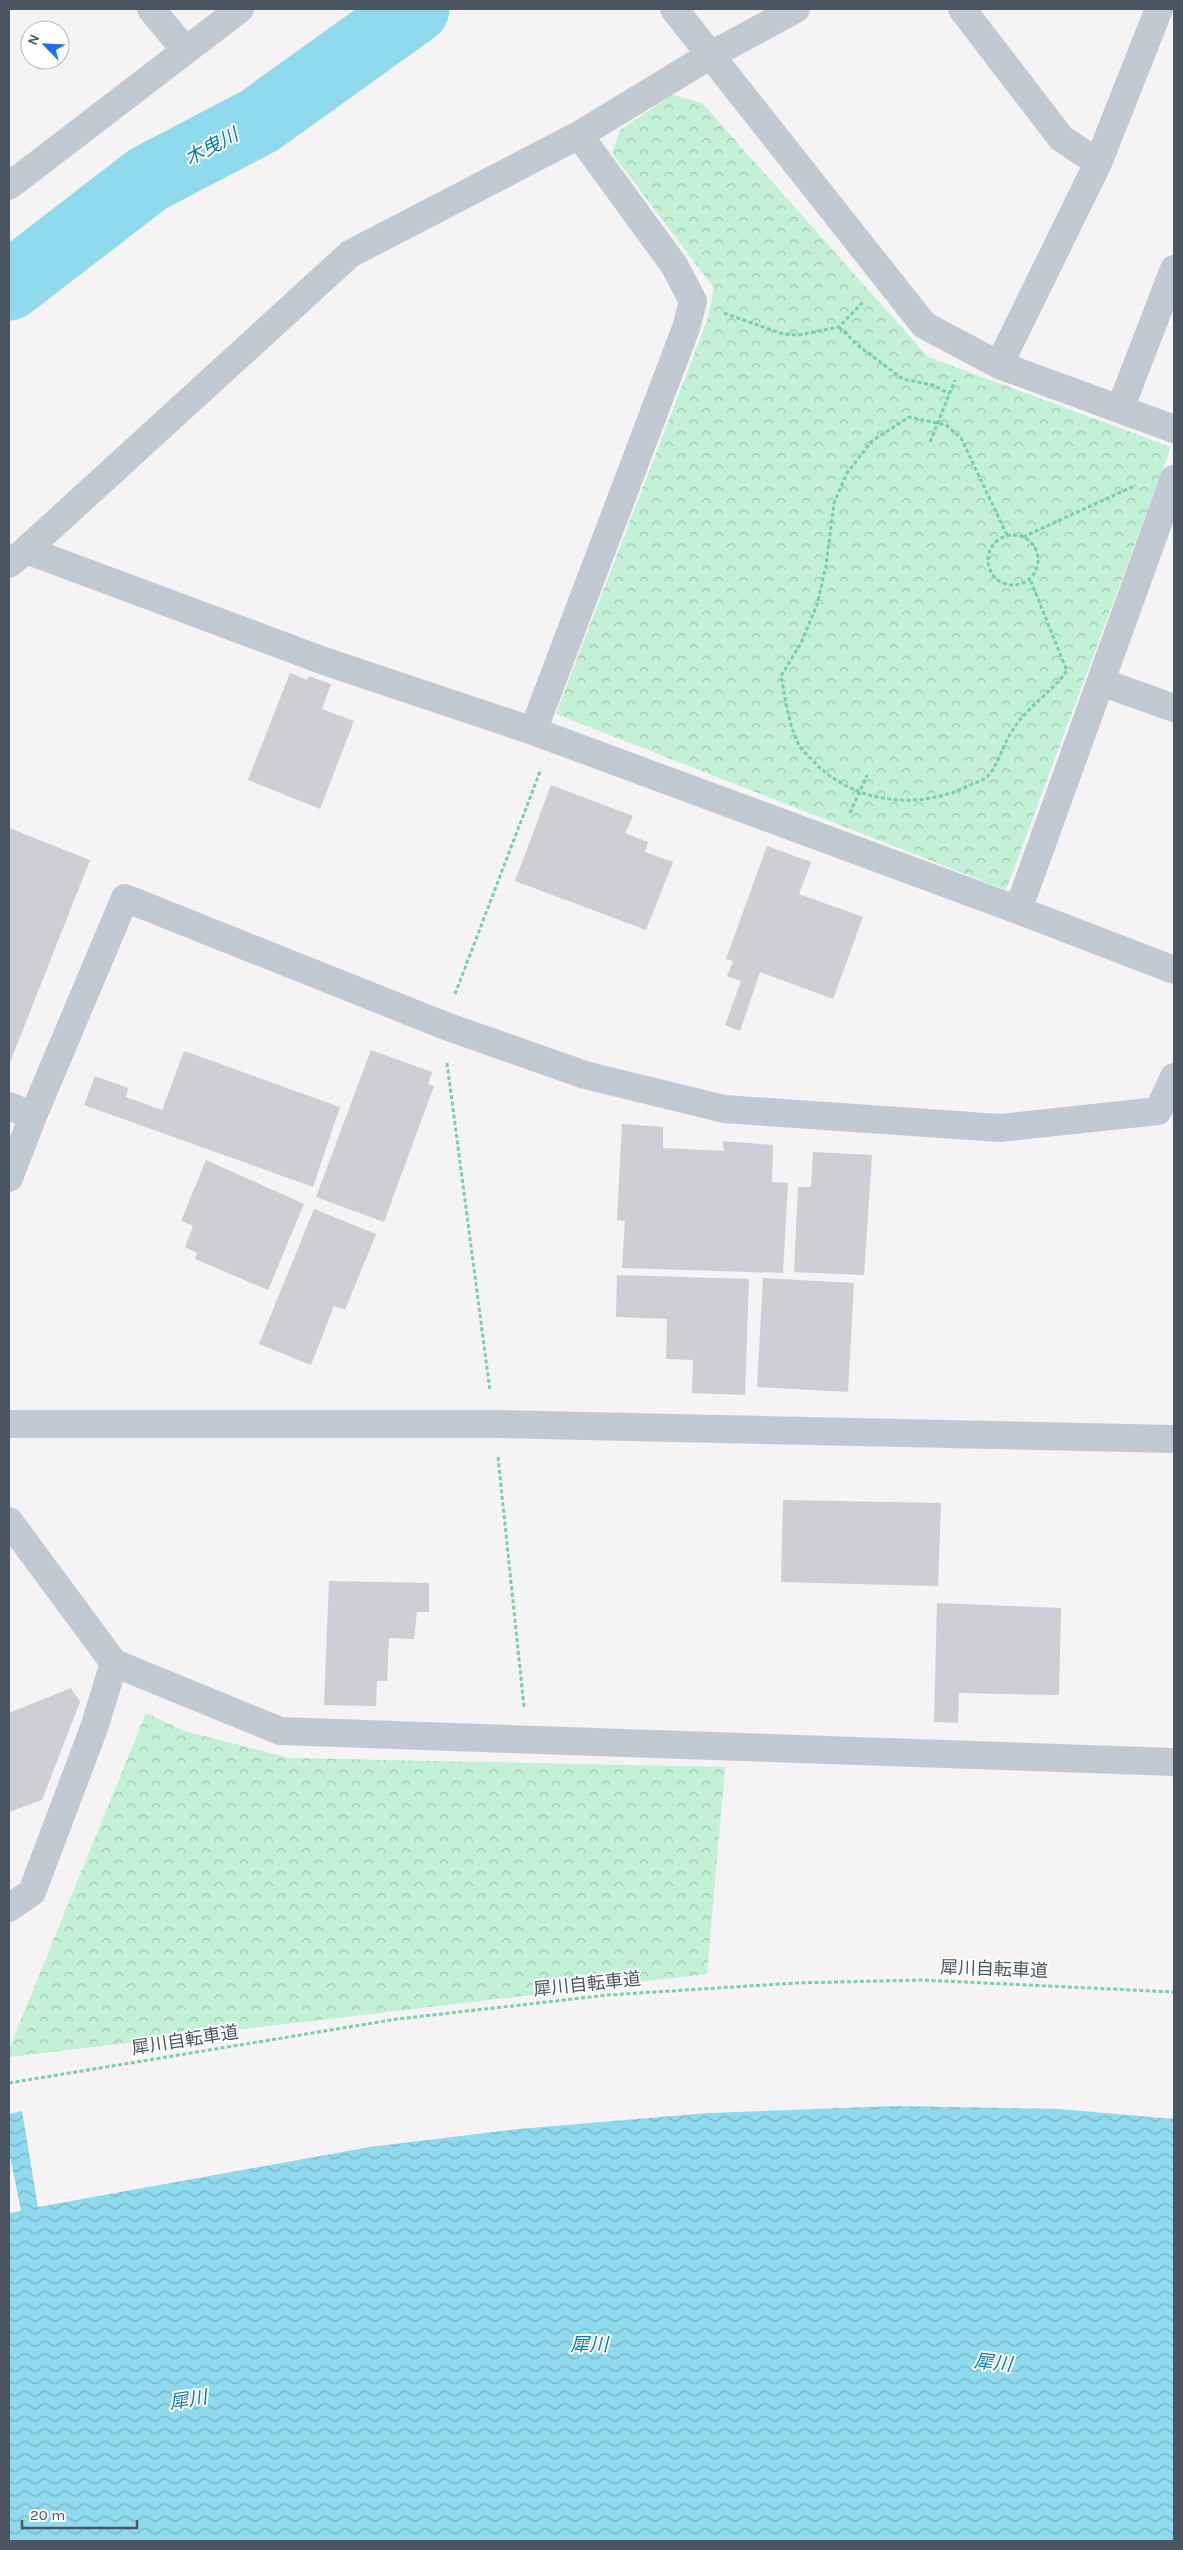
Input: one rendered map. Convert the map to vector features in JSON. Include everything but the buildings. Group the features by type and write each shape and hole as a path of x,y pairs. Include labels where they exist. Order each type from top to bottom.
{"street":[{"path":"151,9 185,50"},
{"path":"9,186 240,9"},
{"path":"674,9 709,56 924,325 1000,365 1174,429"},
{"path":"796,9 709,56 579,135 350,254 17,557 543,735 1018,910 1174,970"},
{"path":"962,9 1061,138 1098,163"},
{"path":"1000,365 1098,163 1159,9"},
{"path":"543,735 686,328 693,300 674,266 579,135"},
{"path":"1120,409 1174,269"},
{"path":"1018,910 1174,479"},
{"path":"1101,682 1174,708"},
{"path":"9,1178 33,1116 125,898 442,1025 585,1075 734,1110 1000,1128 1158,1111 1174,1077"},
{"path":"9,1106 33,1116"},
{"path":"9,1424 495,1424 1174,1439"},
{"path":"9,1521 114,1663 280,1731 1174,1762"},
{"path":"9,1908 32,1892 94,1728 114,1663"}],"path":[{"path":"693,300 782,334 799,335 838,327 886,277"},
{"path":"838,327 860,347 903,379 933,386 950,394"},
{"path":"930,442 968,349"},
{"path":"1007,535 961,438 946,425 909,417 872,441 847,473 834,503 826,566 817,604 801,643 781,676 786,706 799,746 825,773 859,793 884,799 926,799 954,793 987,777 999,758 1011,732 1056,686 1066,671 1030,579"},
{"path":"1023,537 1139,484"},
{"path":"1007,535 1023,537 1030,541 1038,556 1035,572 1030,579 1015,585 1006,584 994,575 988,560 994,545 1007,535"},
{"path":"527,1740 495,1424 442,1025 543,735"},
{"path":"837,843 867,775"},
{"name":"犀川自転車道","path":"9,2083 397,2019 608,1995 796,1983 922,1980 1174,1992"}],"green space":[{"path":"672,95 702,103 928,357 1171,447 1006,890 556,714 708,318 714,288 612,153 620,130"},
{"path":"146,1713 185,1731 289,1758 725,1767 707,1974 9,2057 9,2049"}],"water":[{"name":"犀川","path":"894,2106 1059,2109 1174,2119 1174,2541 9,2541 9,2213 21,2211 9,2151 9,2114 22,2111 38,2207 370,2147 519,2129 708,2113"}],"waterway":[{"name":"木曳川","path":"9,286 148,179 259,121 415,9"}]}
